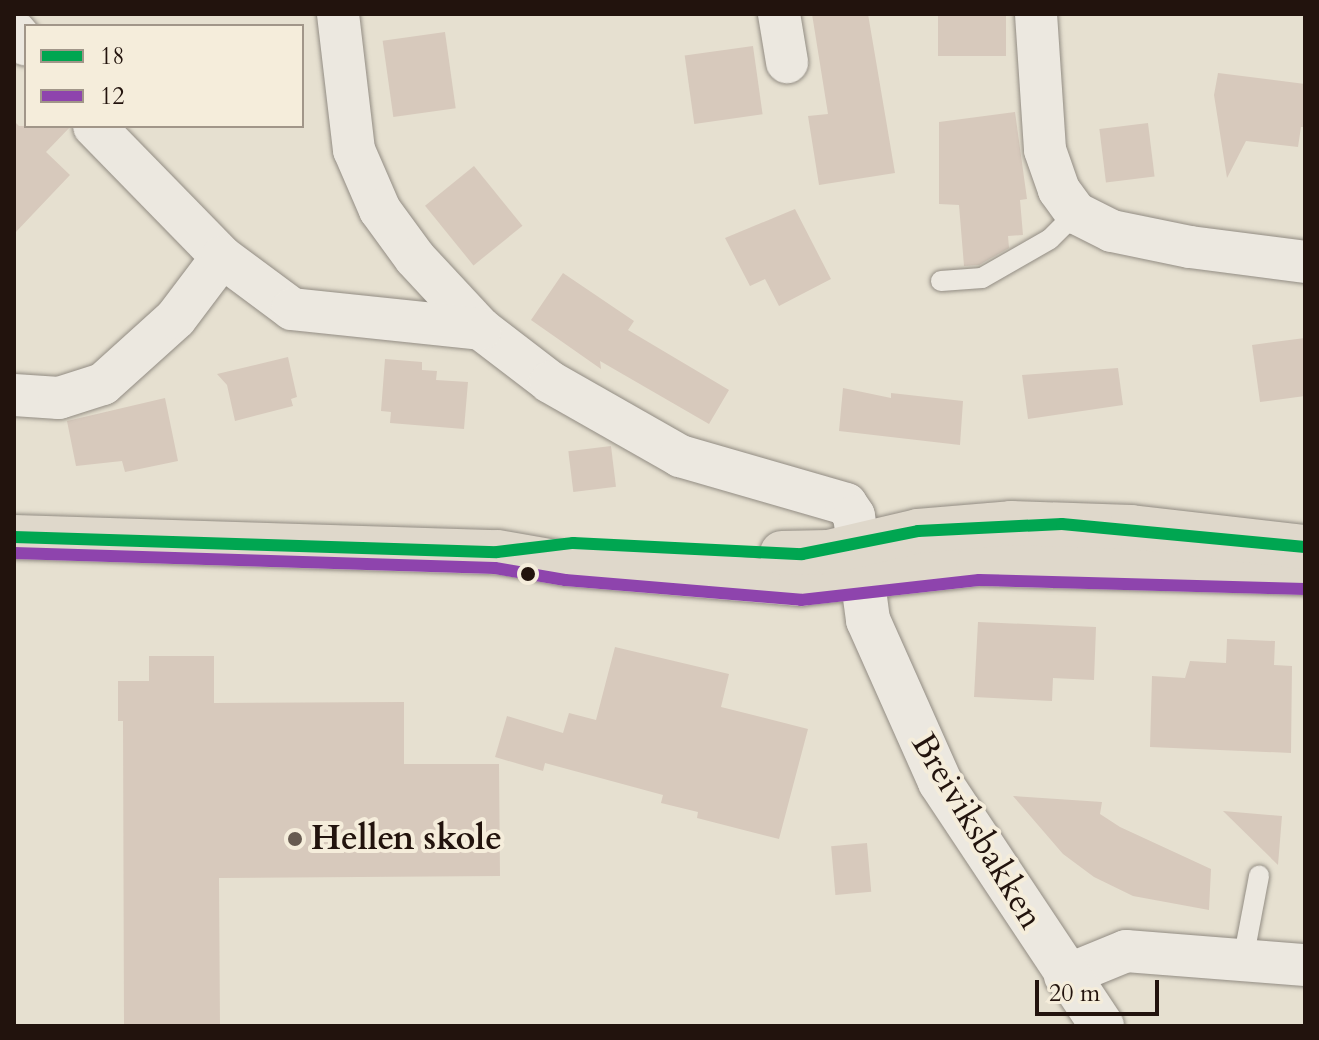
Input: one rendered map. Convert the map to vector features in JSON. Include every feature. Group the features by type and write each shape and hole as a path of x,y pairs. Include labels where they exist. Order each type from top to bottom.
{"main road":[{"path":"14,537 103,536 497,552 566,564 775,582 858,561 918,531 1037,523 1131,527 1305,547"},
{"path":"858,561 1305,573"}],"street":[{"path":"338,14 354,150 370,186 415,258 481,329 550,382 680,456 846,504 854,516 858,561"},
{"path":"779,14 787,62"},
{"path":"1036,14 1045,150 1059,190 1076,213 1126,234 1305,262"},
{"path":"96,128 222,257 292,309 481,329"},
{"path":"14,395 59,398 103,384 176,318 222,257"},
{"name":"Breiviksbakken","path":"858,561 878,649 940,782 1065,976 1102,1026"},
{"path":"1065,976 1126,951 1305,965"}],"lane":[{"path":"941,281 982,278 1050,239 1076,213"},
{"path":"1243,960 1259,876"}],"building":[{"path":"812,14 868,14 895,173 819,185 808,116 828,114"},
{"path":"938,14 1006,14 1006,56 938,56"},
{"path":"445,32 456,108 393,117 383,41"},
{"path":"753,46 763,114 694,124 685,56"},
{"path":"1218,73 1305,84 1305,127 1301,127 1298,147 1246,141 1227,178 1214,95"},
{"path":"1015,112 1027,199 1020,200 1023,235 1008,236 1009,248 979,265 964,266 959,205 939,204 939,122"},
{"path":"14,121 24,128 69,128 46,152 70,175 14,234"},
{"path":"1148,123 1155,177 1106,183 1099,129"},
{"path":"474,166 522,226 473,265 425,206"},
{"path":"795,209 831,279 779,306 765,279 750,286 725,238"},
{"path":"563,273 634,321 628,330 729,390 709,424 600,361 601,369 531,320"},
{"path":"1305,338 1305,396 1260,402 1252,345"},
{"path":"288,357 297,397 291,399 293,406 235,421 227,385 217,374"},
{"path":"385,359 422,362 422,370 437,371 436,380 468,382 464,429 390,423 391,412 381,411"},
{"path":"1118,368 1123,405 1028,419 1022,375"},
{"path":"843,388 891,398 891,393 963,401 960,445 839,431"},
{"path":"165,398 178,461 125,472 122,461 76,466 67,421"},
{"path":"611,446 616,487 573,492 568,451"},
{"path":"978,622 1096,627 1094,680 1053,678 1052,701 974,697"},
{"path":"1227,639 1275,641 1274,665 1292,666 1291,753 1150,747 1152,676 1185,678 1190,661 1226,663"},
{"path":"615,647 729,674 721,707 808,729 779,839 697,818 698,812 661,803 663,795 545,763 543,771 495,757 507,716 563,733 569,713 596,720"},
{"name":"Hellen skole","path":"149,656 214,656 214,703 404,702 404,764 499,764 500,876 219,878 220,1026 124,1026 123,721 118,721 118,681 149,681"},
{"path":"1013,796 1102,802 1100,814 1120,827 1211,869 1209,910 1133,896 1094,877 1063,854"},
{"path":"1223,811 1282,816 1278,865"},
{"path":"867,843 871,892 835,895 831,846"}],"transit line":[{"name":"18","path":"14,537 497,552 573,543 802,554 918,531 1062,524 1305,547"},
{"name":"12","path":"14,553 495,568 565,580 801,600 979,580 1305,589"}],"place":[{"name":"Hellen skole","path":"295,839"}]}
